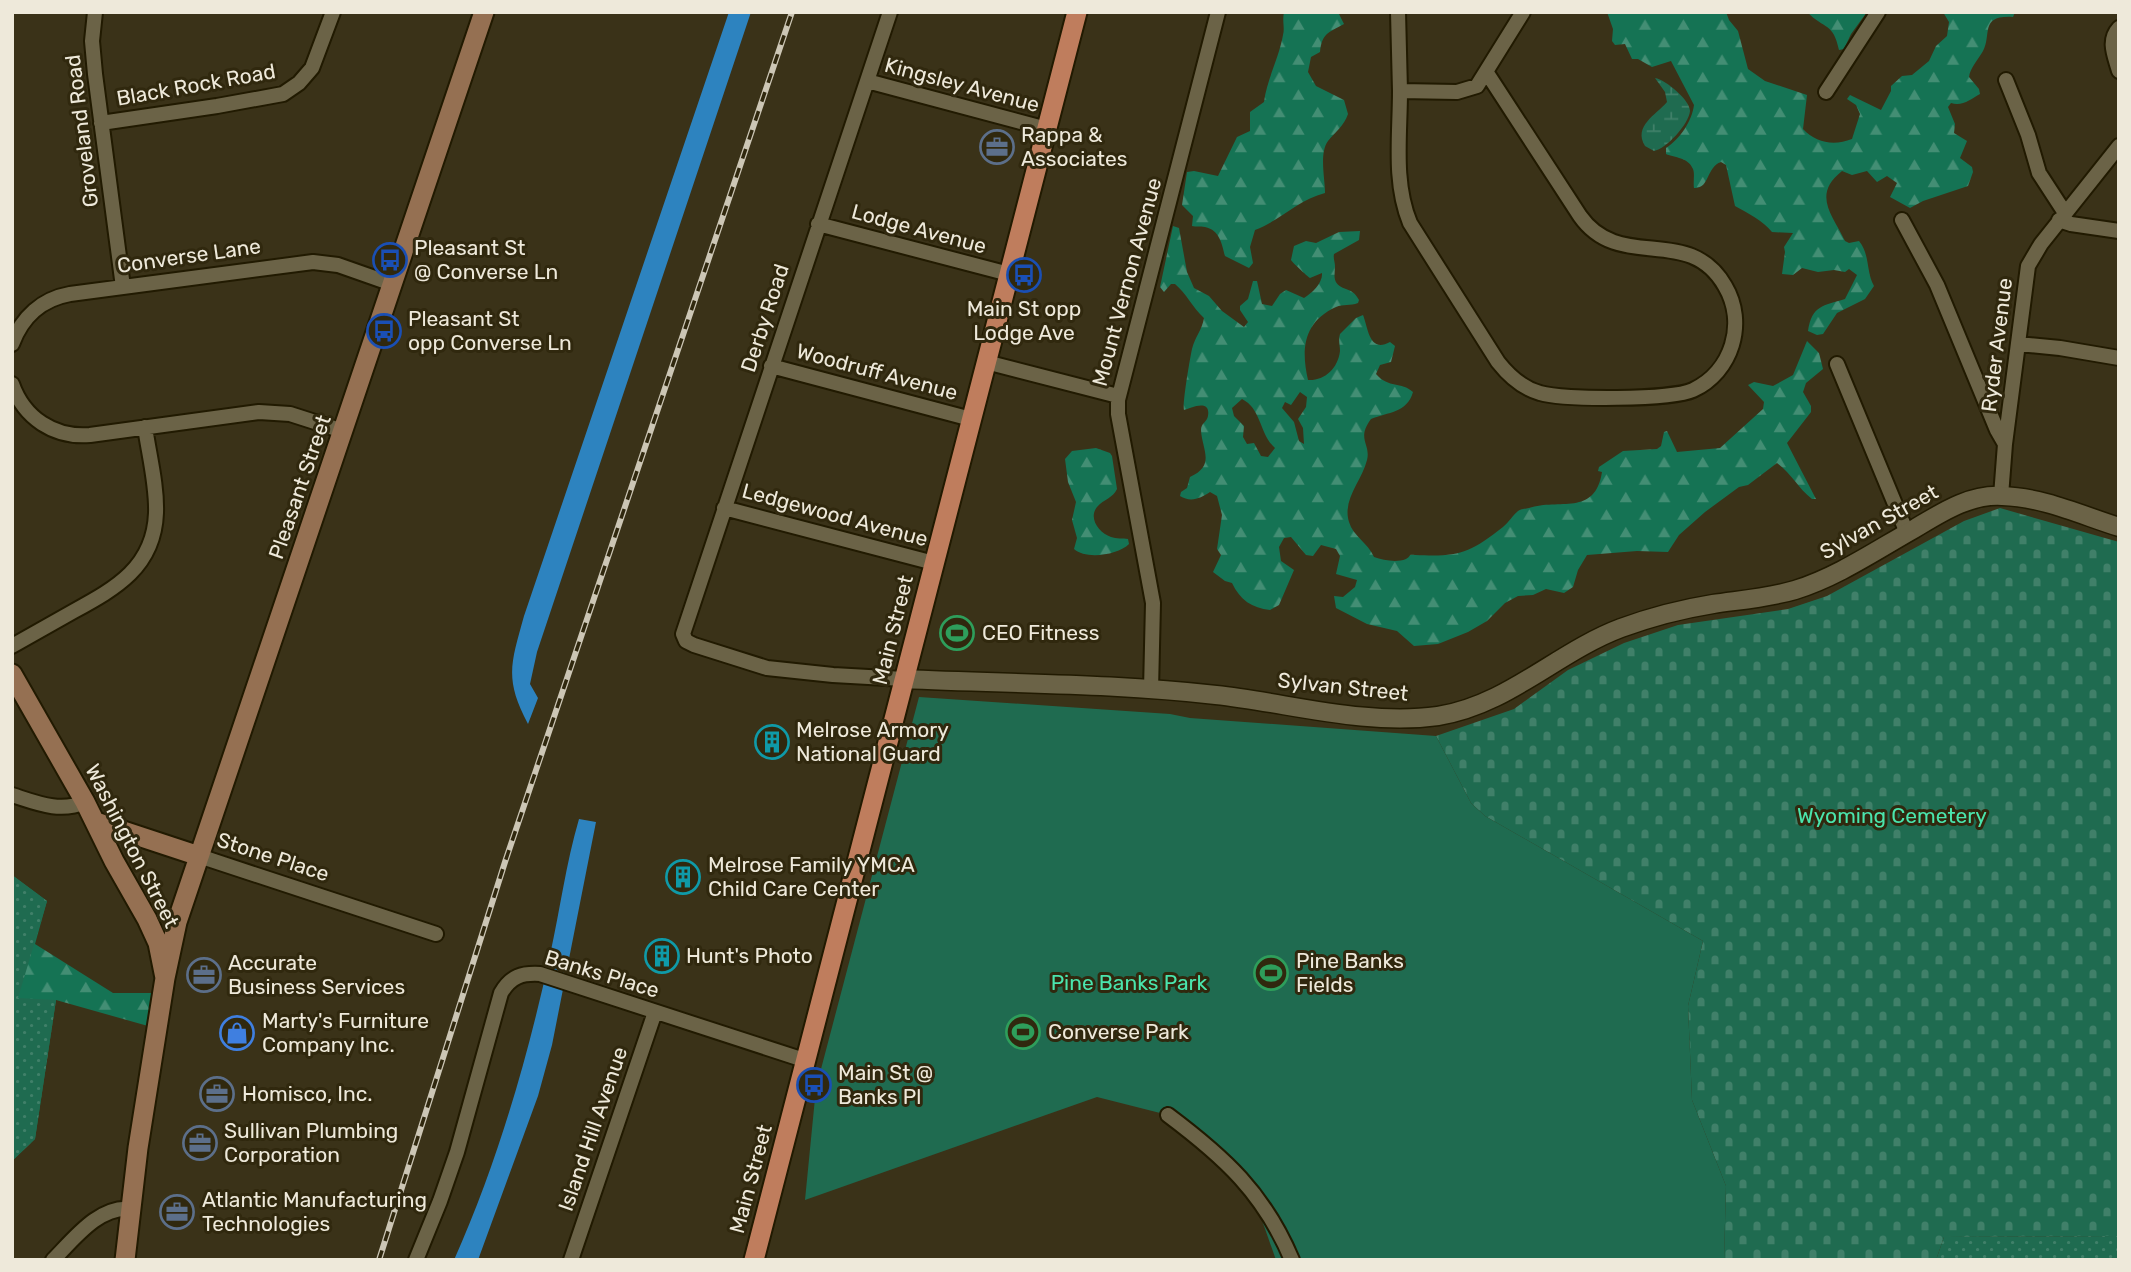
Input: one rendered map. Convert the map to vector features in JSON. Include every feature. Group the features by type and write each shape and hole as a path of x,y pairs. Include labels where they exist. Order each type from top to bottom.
{"main road":[{"name":"Pleasant Street","path":"165,978 177,922 484,12"},
{"name":"Main Street","path":"754,1260 1077,12"},
{"name":"Washington Street","path":"12,674 85,802 147,919 158,943 165,978 125,1260"},
{"name":"Stone Place","path":"96,822 199,856"}],"street":[{"name":"Groveland Road","path":"95,12 93,53 123,287"},
{"name":"Black Rock Road","path":"102,122 239,103 283,94 299,83 312,68 333,12"},
{"name":"Derby Road","path":"684,638 684,628 890,12"},
{"name":"Mount Vernon Avenue","path":"1151,690 1153,603 1118,414 1118,396 1218,12"},
{"path":"1398,12 1399,183 1406,213 1415,232 1498,362 1513,379 1540,393 1562,396 1665,397 1691,391 1707,382 1725,362 1734,337 1734,310 1725,285 1714,271 1692,256 1665,249 1624,247 1593,232 1487,73"},
{"path":"1400,92 1467,90 1477,86 1523,12"},
{"path":"1826,92 1878,12"},
{"path":"2116,31 2112,44 2119,71"},
{"path":"2006,80 2028,135 2039,173 2062,216 2071,224 2119,231"},
{"name":"Kingsley Avenue","path":"867,81 1047,129"},
{"name":"Ryder Avenue","path":"2001,496 2028,266 2062,216 2119,146"},
{"path":"1902,220 1937,285 2005,444"},
{"name":"Lodge Avenue","path":"818,224 1009,274"},
{"name":"Converse Lane","path":"12,344 26,319 49,301 63,296 313,262 338,265 392,284"},
{"path":"2018,344 2119,358"},
{"path":"986,362 1118,396"},
{"path":"1837,364 1907,533"},
{"name":"Woodruff Avenue","path":"771,366 971,419"},
{"path":"12,384 29,414 40,423 61,433 83,435 259,412 290,414 343,431"},
{"path":"12,646 112,590 134,570 145,554 156,514 145,427"},
{"name":"Sylvan Street","path":"684,638 694,645 767,668 833,675 1217,695 1386,719 1447,714 1511,691 1565,655 1617,630 1685,609 1768,596 1809,585 1964,502 1982,497 2001,496 2032,500 2119,527"},
{"name":"Ledgewood Avenue","path":"724,508 934,563"},
{"path":"12,795 38,804 66,808 85,802"},
{"name":"Stone Place","path":"199,856 436,934"},
{"name":"Banks Place","path":"416,1260 457,1152 501,993 505,985 518,975 540,974 804,1060"},
{"name":"Island Hill Avenue","path":"570,1260 655,1012"},
{"path":"1168,1115 1226,1161 1251,1189 1273,1221 1292,1260"},
{"path":"53,1260 97,1219 114,1210 131,1209"}],"green space":[{"path":"1284,12 1338,12 1344,24 1324,37 1320,52 1311,57 1308,72 1316,86 1344,100 1348,114 1325,146 1325,193 1306,200 1255,230 1250,247 1253,263 1249,268 1225,256 1220,238 1214,231 1192,226 1193,216 1182,205 1187,172 1218,176 1237,137 1250,131 1250,112 1264,102 1279,52 1284,32"},
{"path":"1607,12 1726,12 1738,31 1748,69 1765,81 1807,95 1803,129 1819,140 1832,143 1852,139 1860,114 1856,105 1847,99 1850,95 1881,110 1891,86 1902,76 1912,75 1929,61 1936,46 1947,36 1949,22 1943,12 2015,12 2013,17 1995,19 1989,27 1983,51 1969,77 1980,94 1963,103 1951,103 1948,107 1955,124 1954,133 1967,141 1960,158 1972,167 1968,186 1910,208 1890,197 1897,183 1887,176 1877,182 1867,171 1852,175 1842,171 1828,188 1826,197 1830,213 1845,241 1859,241 1874,286 1865,299 1837,313 1823,334 1817,335 1808,331 1812,316 1820,308 1845,299 1857,275 1849,269 1845,272 1818,272 1802,268 1793,275 1782,274 1784,247 1793,233 1772,232 1760,221 1735,206 1726,165 1721,162 1713,168 1703,185 1694,188 1694,171 1691,165 1685,160 1666,154 1666,148 1684,129 1694,105 1671,61 1652,67 1638,59 1632,59 1625,44 1615,45"},
{"path":"1807,12 1867,12 1844,49 1839,50 1831,30"},
{"path":"1655,78 1677,91 1690,111 1676,135 1665,146 1654,151 1645,146 1642,133 1647,121 1667,102 1665,92"},
{"path":"1173,226 1179,228 1187,272 1194,288 1209,296 1222,311 1244,327 1248,322 1240,306 1248,299 1253,281 1257,281 1262,304 1272,306 1286,290 1304,298 1319,284 1322,273 1310,278 1291,260 1294,246 1306,241 1316,243 1339,232 1360,231 1359,240 1334,254 1336,282 1355,294 1358,303 1336,307 1317,321 1307,338 1305,358 1308,380 1325,376 1339,357 1340,334 1356,318 1363,315 1374,342 1383,345 1390,342 1395,346 1391,362 1380,365 1376,374 1386,382 1413,392 1402,408 1371,419 1365,432 1367,460 1350,498 1348,514 1351,527 1374,557 1398,561 1411,555 1462,552 1491,536 1519,510 1584,501 1598,486 1602,472 1598,471 1599,467 1623,451 1657,449 1661,446 1664,432 1667,431 1677,452 1720,448 1763,409 1764,402 1748,385 1754,382 1773,386 1793,375 1807,341 1819,353 1823,369 1806,383 1803,392 1811,406 1811,412 1787,443 1816,499 1807,495 1777,463 1705,512 1679,535 1668,552 1637,551 1587,555 1578,570 1573,587 1564,593 1546,589 1533,595 1518,596 1505,603 1487,621 1438,644 1414,646 1397,631 1367,624 1336,608 1334,596 1343,597 1355,587 1357,580 1336,574 1340,556 1336,549 1321,545 1313,556 1306,555 1291,537 1284,538 1279,547 1281,561 1294,570 1279,605 1270,610 1258,607 1247,602 1232,583 1213,572 1221,555 1217,549 1222,515 1217,496 1210,492 1192,499 1180,496 1187,488 1190,477 1203,467 1206,457 1201,430 1208,410 1203,406 1195,406 1184,410 1192,349 1204,318 1175,284 1171,284 1164,292 1160,287","holes":["1300,392 1307,397 1306,407 1298,419 1303,428 1304,444 1299,441 1294,422 1282,408 1285,402 1291,405","1242,399 1249,403 1275,448 1268,457 1261,456 1254,443 1247,444 1243,437 1244,426 1234,416 1232,408"]},
{"path":"1096,448 1112,456 1117,489 1097,507 1094,520 1099,529 1107,535 1128,539 1129,544 1102,555 1086,554 1074,549 1077,538 1072,520 1076,502 1068,482 1065,459 1072,451"},
{"name":"Wyoming Cemetery","path":"2000,508 2119,542 2119,1236 1944,1237 1936,1260 1724,1260 1726,1186 1692,1100 1688,1006 1703,941 1485,816 1471,803 1436,736 1514,709 1568,670 1624,643 1678,625 1788,609 1827,596 1964,521"},
{"name":"Pine Banks Fields","path":"919,697 1436,736 1471,803 1485,816 1703,941 1688,1006 1692,1100 1726,1186 1724,1260 1276,1260 1251,1189 1168,1115 1097,1097 805,1200 816,1088"},
{"path":"12,875 47,901 35,944 113,993 152,993 148,1026 56,1000 35,1139 12,1161"},
{"path":"12,875 47,901 18,998 56,1000 35,1139 12,1161"},
{"path":"2119,1236 2119,1260 1936,1260 1944,1237"}],"water":[{"path":"729,12 751,12 537,652 530,684 538,698 528,724 515,695 512,671 524,616"},
{"path":"579,819 596,822 552,1045 538,1096 478,1260 454,1260 484,1186 521,1071 554,938"}],"railway":[{"path":"379,1260 505,862 792,12"}],"place":[{"name":"Rappa & Associates","path":"997,147"},
{"name":"Pleasant St @ Converse Ln","path":"390,260"},
{"name":"Main St opp Lodge Ave","path":"1024,275"},
{"name":"Pleasant St opp Converse Ln","path":"384,331"},
{"name":"CEO Fitness","path":"957,633"},
{"name":"Melrose Armory National Guard","path":"772,742"},
{"name":"Melrose Family YMCA Child Care Center","path":"683,877"},
{"name":"Hunt's Photo","path":"662,956"},
{"name":"Pine Banks Fields","path":"1271,973"},
{"name":"Accurate Business Services","path":"204,975"},
{"name":"Converse Park","path":"1023,1032"},
{"name":"Marty's Furniture Company Inc.","path":"237,1033"},
{"name":"Main St @ Banks Pl","path":"814,1085"},
{"name":"Homisco, Inc.","path":"217,1094"},
{"name":"Sullivan Plumbing Corporation","path":"200,1143"},
{"name":"Atlantic Manufacturing Technologies","path":"177,1212"}],"park label":[{"name":"Pine Banks Park","path":"1129,983"}]}
